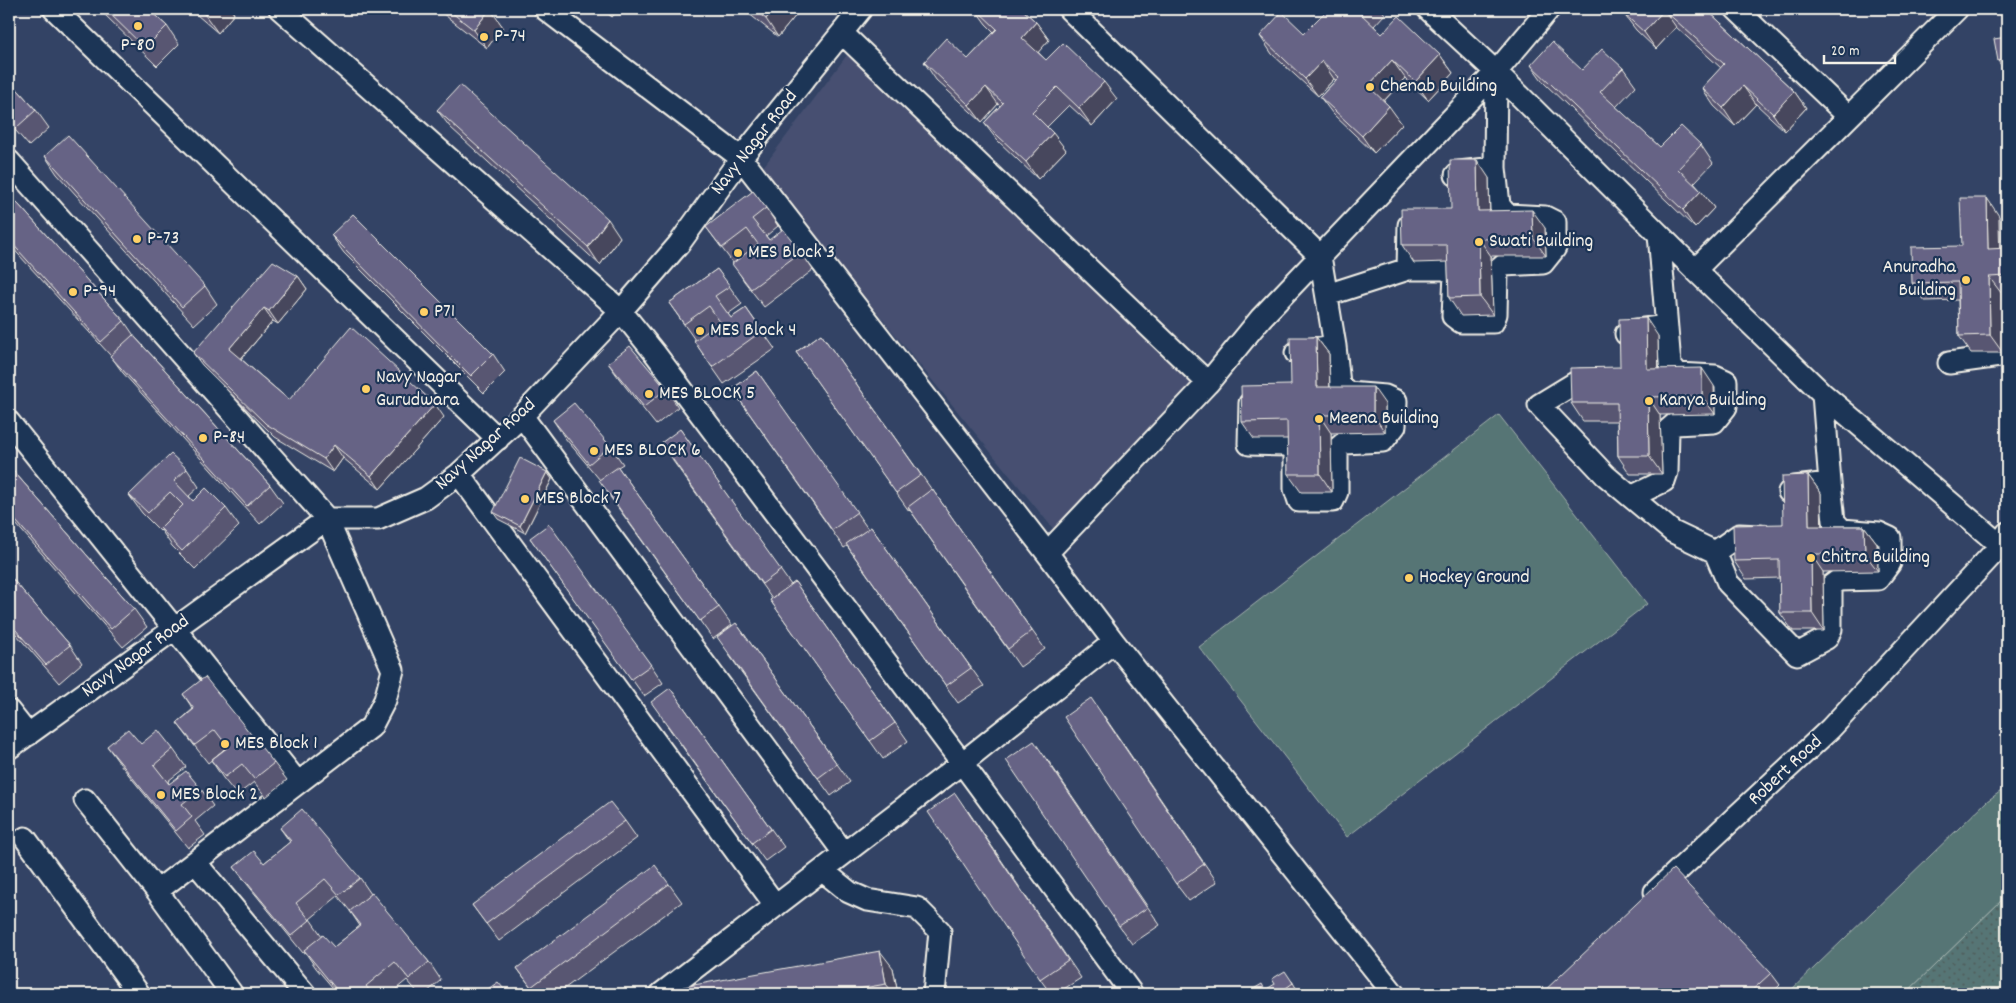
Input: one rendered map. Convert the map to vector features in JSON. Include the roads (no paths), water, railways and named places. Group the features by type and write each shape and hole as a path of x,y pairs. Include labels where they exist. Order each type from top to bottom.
{"street":[{"path":"54,9 498,439"},
{"path":"280,9 621,311 654,352 962,763 1132,994"},
{"path":"545,9 741,158 1048,553 1114,642 1394,994"},
{"name":"Navy Nagar Road","path":"9,748 327,519 378,519 426,498 459,474 522,416 621,311 679,244 741,158 860,9"},
{"path":"1069,9 1320,256 1335,346 1339,384 1348,394 1385,396 1396,401 1395,426 1383,441 1344,443 1337,449 1337,492 1333,501 1299,501 1295,489 1295,452 1288,446 1249,444 1250,400 1266,400"},
{"path":"1428,9 1496,72 1823,394 2005,542"},
{"path":"1048,553 1208,383 1261,318 1496,72 1549,9"},
{"path":"1736,9 1848,116"},
{"path":"1695,270 1957,9"},
{"path":"842,33 1208,383"},
{"path":"1327,295 1408,269 1445,269 1455,274 1453,316 1461,322 1493,322 1496,314 1497,271 1504,265 1543,263 1550,257 1555,248 1555,222 1545,217 1507,215 1499,205 1495,168 1496,72"},
{"path":"9,162 327,519 393,670 386,700 371,726 157,892"},
{"path":"1454,193 1454,177 1459,172 1495,168"},
{"path":"1408,269 1409,222 1426,221"},
{"path":"1631,497 1664,481 1667,472 1668,430 1675,424 1714,422 1726,407 1726,381 1715,376 1678,374 1670,364 1659,234"},
{"path":"1625,352 1625,335 1630,330 1666,326"},
{"path":"1294,372 1294,355 1299,350 1335,346"},
{"path":"1949,363 2007,355"},
{"path":"1622,380 1580,380 1539,406 1606,475 1673,532 1715,552 1728,583 1797,654 1828,638 1831,629 1832,586 1839,580 1878,579 1890,563 1890,538 1879,533 1842,530 1834,520 1823,394"},
{"path":"522,416 844,853"},
{"path":"9,422 176,628 298,783"},
{"path":"459,474 776,906"},
{"path":"1789,508 1789,492 1794,487 1830,483"},
{"path":"1715,552 1739,535 1776,536"},
{"name":"Robert Road","path":"1641,905 1830,729 2005,542"},
{"path":"661,994 824,871 844,853 962,763 1114,642"},
{"path":"9,711 28,735"},
{"path":"85,800 157,892 232,994"},
{"path":"25,838 139,994"},
{"path":"195,862 305,994"},
{"path":"824,871 849,892 867,900 917,908 940,930 934,994"}],"place":[{"name":"P-80","path":"138,26"},
{"name":"P-74","path":"484,37"},
{"name":"Chenab Building","path":"1370,87"},
{"name":"P-73","path":"137,239"},
{"name":"Swati Building","path":"1479,242"},
{"name":"MES Block 3","path":"738,253"},
{"name":"Anuradha Building","path":"1966,280"},
{"name":"P-94","path":"73,292"},
{"name":"P71","path":"424,312"},
{"name":"MES Block 4","path":"700,331"},
{"name":"Navy Nagar Gurudwara","path":"366,389"},
{"name":"MES BLOCK 5","path":"649,394"},
{"name":"Kanya Building","path":"1649,401"},
{"name":"Meena Building","path":"1319,419"},
{"name":"P-84","path":"203,438"},
{"name":"MES BLOCK 6","path":"594,451"},
{"name":"MES Block 7","path":"525,499"},
{"name":"Chitra Building","path":"1811,558"},
{"name":"Hockey Ground","path":"1409,578"},
{"name":"MES Block 1","path":"225,744"},
{"name":"MES Block 2","path":"161,795"}]}
